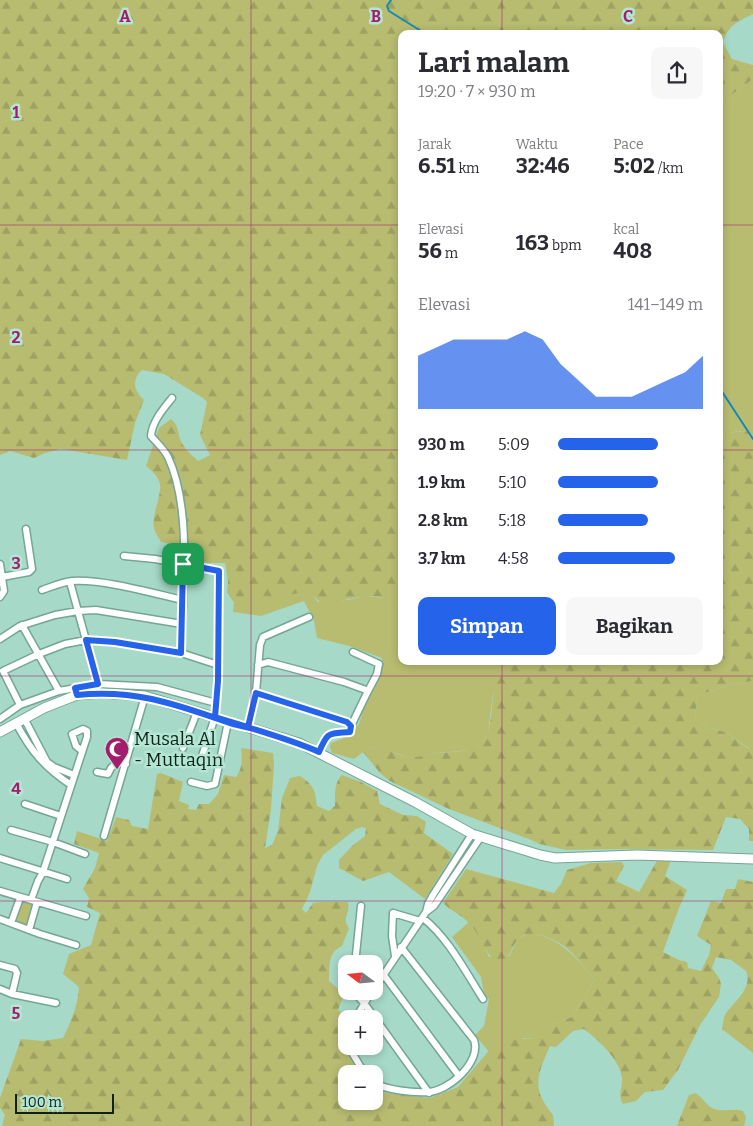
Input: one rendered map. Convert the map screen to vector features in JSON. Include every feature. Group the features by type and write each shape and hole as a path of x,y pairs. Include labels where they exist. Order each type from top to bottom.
{"main road":[{"path":"0,732 76,691 145,696 299,743 415,802 476,836 540,856 555,858 638,854 753,859"}],"street":[{"path":"172,398 158,418 152,430 152,436 168,458 180,500 183,526 181,653"},
{"path":"2,577 29,572 32,569 26,529"},
{"path":"124,556 155,559 219,571 218,664 215,717 200,762"},
{"path":"0,564 4,591 0,597"},
{"path":"42,590 70,582 97,583 183,600"},
{"path":"70,582 98,684"},
{"path":"0,639 22,625 55,615 78,611 96,610 182,624"},
{"path":"248,727 256,693 260,645 263,637 308,617"},
{"path":"22,625 59,692"},
{"path":"20,706 3,671 65,644 86,640 115,642 181,653 218,664"},
{"path":"319,752 326,736 350,732 351,726 377,674 379,664 353,652"},
{"path":"258,665 268,662 316,674 366,690 367,693"},
{"path":"0,719 20,706 59,692 76,691 98,684 157,687 216,703"},
{"path":"155,699 157,687"},
{"path":"256,693 347,722 351,726"},
{"path":"104,836 145,696"},
{"path":"183,748 196,712"},
{"path":"24,718 47,762 54,771 74,775"},
{"path":"191,782 207,786 215,784 228,722"},
{"path":"16,723 32,750 71,785"},
{"path":"29,930 38,881 43,872 82,750"},
{"path":"97,772 108,774 116,763 126,764"},
{"path":"25,804 61,816"},
{"path":"11,830 53,842 85,854"},
{"path":"423,917 428,904 441,883 476,836"},
{"path":"459,1076 384,974 401,947 447,887 476,836"},
{"path":"0,858 67,879"},
{"path":"441,883 447,887"},
{"path":"0,891 86,916"},
{"path":"11,923 20,898"},
{"path":"356,955 361,906"},
{"path":"395,956 392,936 394,913 423,917 438,932 484,999"},
{"path":"0,918 29,930 76,945"},
{"path":"383,1086 392,1089 429,1093 444,1087 459,1076 474,1058 476,1046 474,1040 401,947"},
{"path":"0,965 15,969 17,973 12,994"},
{"path":"0,989 12,994 56,1004"},
{"path":"361,1000 429,1093"},
{"path":"360,1010 366,1000"}],"green space":[{"path":"0,0 753,0 753,14 730,28 723,43 723,30 398,30 398,605 393,601 374,596 353,598 323,605 309,592 274,597 250,594 234,603 227,592 228,581 225,563 207,563 196,558 192,548 161,542 154,528 154,516 160,486 157,477 146,466 159,428 171,419 176,425 183,445 198,461 210,455 200,435 207,402 164,374 142,370 136,378 136,389 144,400 135,423 127,460 61,449 34,458 10,451 0,455"},
{"path":"723,43 732,59 753,65 753,79 723,101"},
{"path":"753,79 753,435 735,432 723,436 723,101"},
{"path":"746,431 753,435 753,681 733,684 698,695 695,717 707,728 725,732 749,749 753,745 753,841 749,841 749,829 740,819 726,817 713,850 566,850 531,842 539,843 449,809 390,781 380,773 363,752 376,746 412,757 463,751 478,746 484,741 487,734 496,683 505,665 723,665 723,436 726,433"},
{"path":"254,592 276,597 296,592 310,592 318,602 348,600 365,596 386,598 398,604 398,665 506,665 493,695 488,732 483,743 473,750 436,753 419,757 407,757 376,746 354,759 332,753 331,743 342,739 359,724 369,690 378,675 382,658 349,646 317,638 314,621 304,601 261,616 233,612 234,603 242,596"},
{"path":"753,681 753,745 750,749 725,732 707,728 695,717 698,695 733,684"},
{"path":"241,748 273,753 271,809 265,848 272,845 278,831 282,798 290,778 300,776 308,782 314,792 317,806 329,811 335,806 336,785 342,775 361,782 377,791 380,804 403,815 417,816 426,822 424,833 453,854 425,899 389,872 363,881 339,868 339,860 365,836 366,828 363,827 356,829 323,855 317,866 310,892 302,909 306,913 313,903 321,902 348,902 349,906 346,922 349,928 342,946 332,956 329,981 338,989 338,1000 342,1000 338,1010 338,1055 350,1055 355,1065 338,1065 338,1110 383,1110 383,1092 430,1098 458,1087 496,1044 512,1040 534,1039 534,1030 572,1017 595,979 567,948 554,940 540,935 533,934 521,937 503,960 498,962 493,958 485,949 473,927 443,903 466,869 554,893 561,884 567,870 591,863 622,862 624,866 616,881 639,892 658,859 671,860 665,876 687,890 663,952 687,962 688,968 701,971 709,955 711,945 697,936 711,901 721,903 726,889 735,889 738,879 753,882 753,1053 722,1029 726,1013 745,989 748,977 746,971 731,960 716,957 712,968 721,984 719,997 700,1025 678,1070 663,1090 645,1092 636,1101 623,1104 620,1094 622,1078 617,1064 601,1044 584,1029 573,1031 556,1047 550,1046 539,1074 538,1082 541,1097 553,1115 554,1126 2,1126 5,1115 0,1108 0,1098 21,1039 43,1041 63,1038 74,1013 79,987 63,974 69,954 91,945 100,913 87,907 89,898 83,889 95,868 99,853 74,844 77,831 107,841 116,817 129,820 132,826 148,829 157,774 161,773 183,782 179,801 189,805 188,809 196,810 199,804 209,804 218,794 224,775 236,777 242,763"},
{"path":"23,900 34,904 27,926 15,922"},
{"path":"469,922 478,934 489,957 509,956 518,939 529,933 550,939 574,956 595,979 572,1017 535,1030 535,1039 524,1038 492,1047 489,1052 475,1035 484,1026 489,999 484,994 481,977 452,937"},
{"path":"695,1093 714,1109 743,1111 746,1117 744,1126 677,1126 689,1095"}],"waterway":[{"path":"391,0 387,6 389,11 419,30"},
{"path":"723,393 753,439"}],"place":[{"name":"Musala Al - Muttaqin","path":"117,770"}],"route":[{"path":"183,564 219,571 218,681 215,717 248,727 256,693 347,722 351,726 350,732 326,736 319,752 299,743 228,722 145,696 111,693 77,695 75,688 98,684 86,640 115,642 181,653 183,564"}]}
